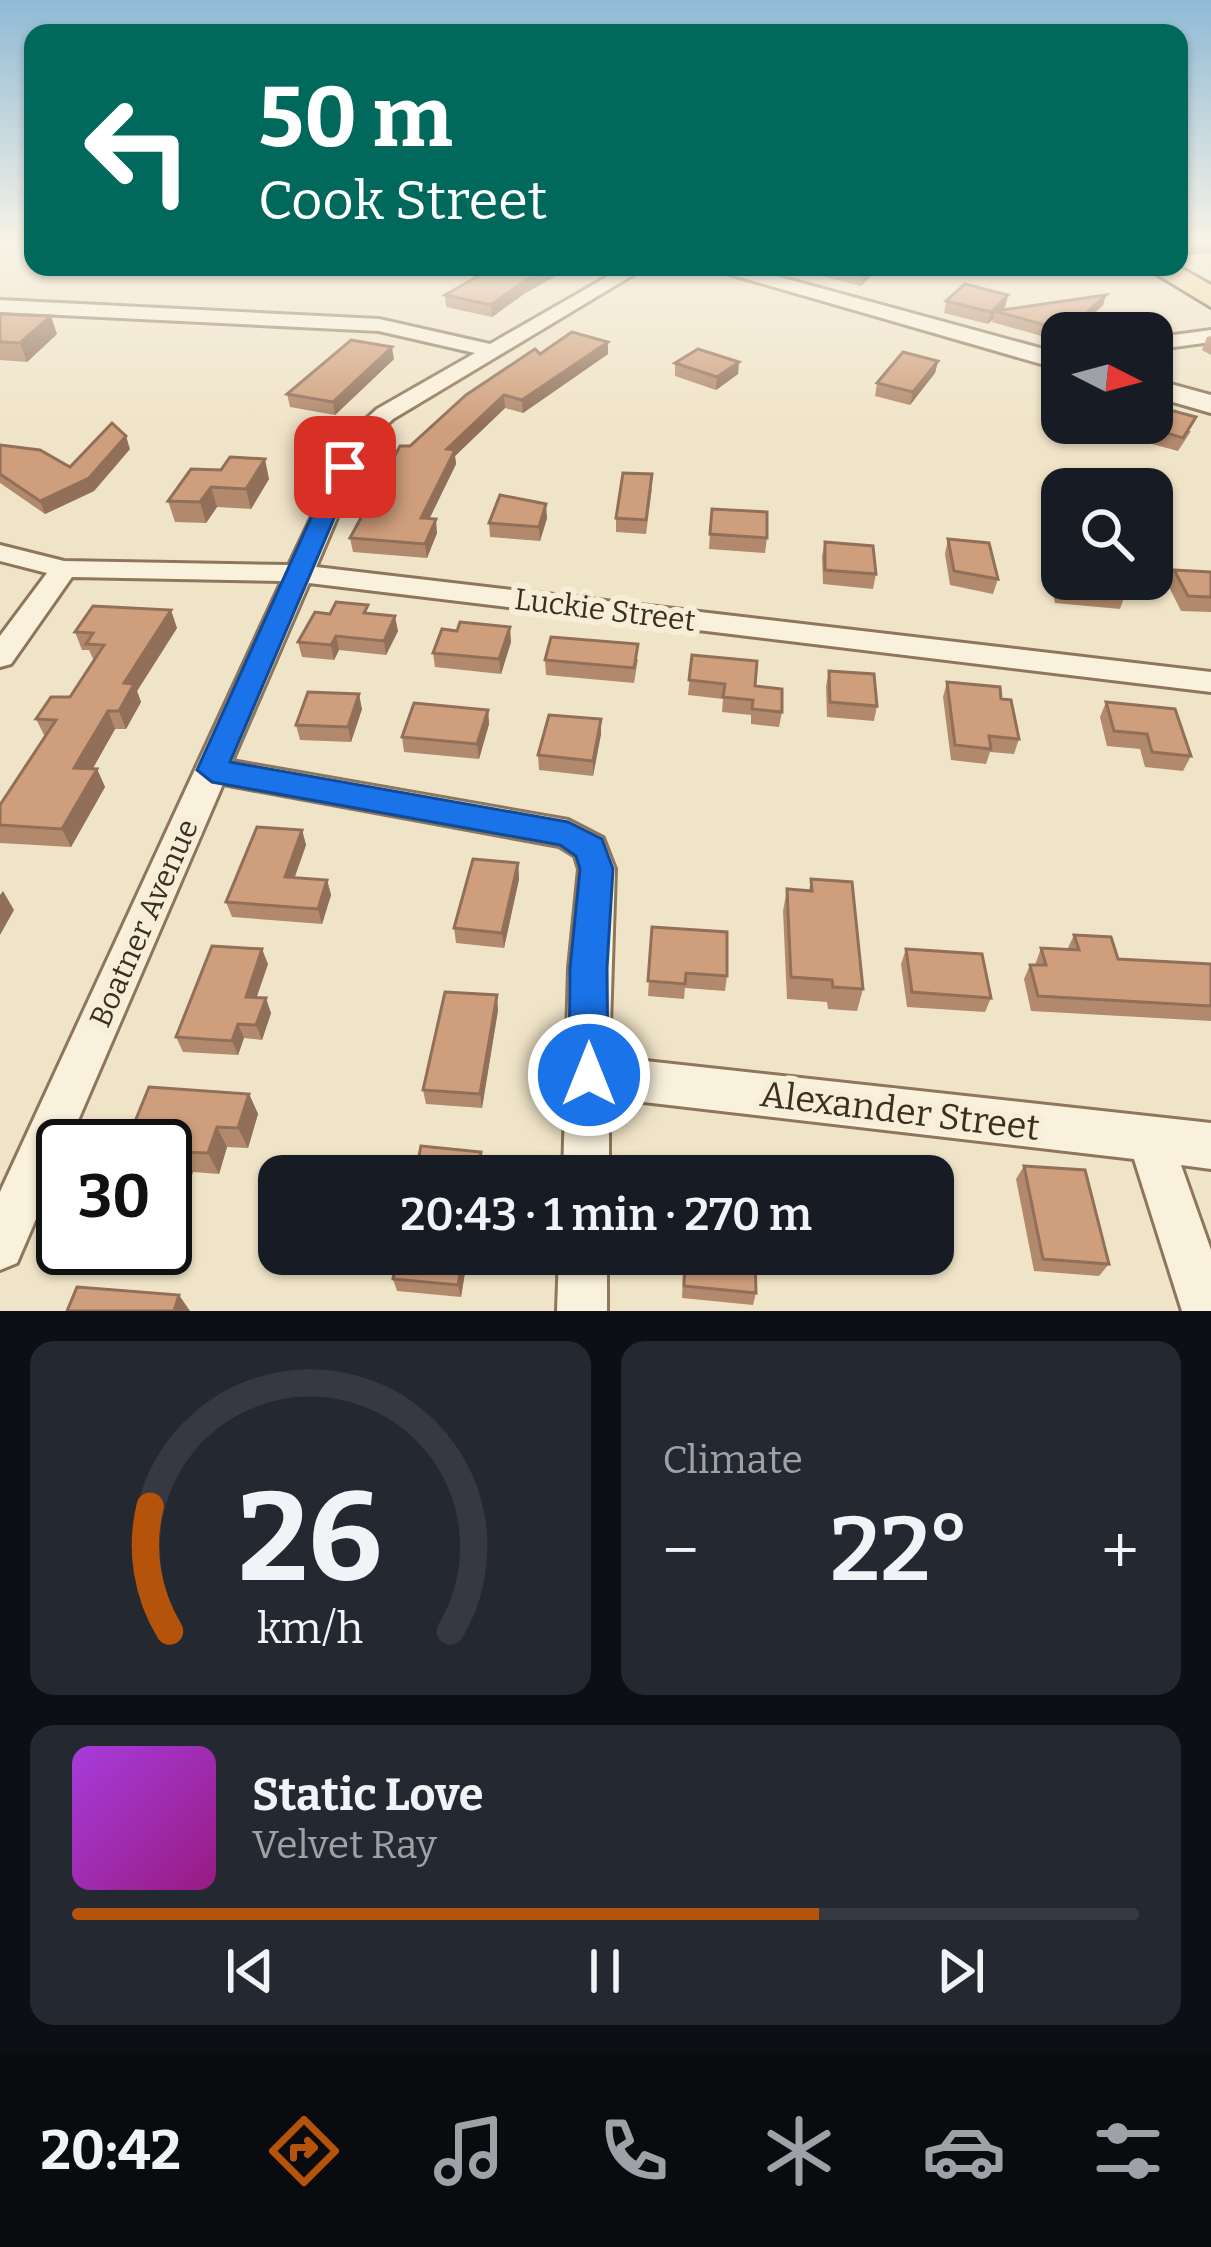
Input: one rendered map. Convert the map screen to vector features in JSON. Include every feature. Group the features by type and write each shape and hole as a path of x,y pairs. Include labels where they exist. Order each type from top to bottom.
{"street":[{"name":"Boatner Avenue","path":"0,1246 296,574 366,429 573,304"},
{"path":"854,304 1041,355"},
{"path":"0,306 379,325 492,351"},
{"path":"1173,341 1211,335"},
{"path":"1173,393 1211,404"},
{"name":"Luckie Street","path":"0,554 64,569 296,574 1211,682"},
{"path":"0,657 64,569"},
{"path":"212,770 568,834 590,848 597,869 589,968 587,1155"},
{"name":"Alexander Street","path":"589,1075 1211,1146"},
{"path":"1150,1141 1207,1311"},
{"path":"581,1311 582,1275"}],"building":[{"path":"959,304 999,304 991,312"},
{"path":"1042,304 1096,304 1087,312 1041,312 1041,324 995,311"},
{"path":"0,314 51,316 20,343 0,342"},
{"path":"572,332 608,342 522,400 504,395 447,449 455,450 421,518 436,519 425,544 350,538 400,446 410,446 466,395 535,349 540,354"},
{"path":"351,340 392,347 333,402 287,394"},
{"path":"698,349 739,362 717,377 675,363"},
{"path":"903,352 938,361 913,392 877,383"},
{"path":"1173,411 1196,417 1183,438 1173,435"},
{"path":"112,423 126,436 89,478 40,501 0,474 0,445 40,450 70,467"},
{"path":"230,457 265,459 246,489 211,487 200,502 168,501 191,469 221,470"},
{"path":"623,473 652,474 646,520 616,518"},
{"path":"500,495 546,504 539,527 489,523"},
{"path":"712,509 767,512 767,538 710,534"},
{"path":"948,539 989,543 998,579 954,571"},
{"path":"825,542 873,546 876,574 825,570"},
{"path":"1174,570 1211,572 1211,597 1188,596"},
{"path":"336,602 368,605 364,613 395,616 384,641 336,636 331,645 298,642 315,612 330,614"},
{"path":"93,606 171,610 124,683 134,684 119,711 108,711 74,768 97,769 62,829 0,825 0,805 56,720 36,719 51,697 70,697 104,645 86,644 93,633 75,632"},
{"path":"460,622 510,627 499,659 433,653 442,629 457,631"},
{"path":"551,637 638,644 634,668 545,660"},
{"path":"692,655 757,661 755,686 782,689 782,712 752,709 753,700 723,697 725,684 689,680"},
{"path":"829,671 874,674 877,706 830,702"},
{"path":"947,682 1000,687 1001,699 1011,700 1019,739 989,736 991,749 955,745"},
{"path":"308,692 359,694 348,727 296,725"},
{"path":"1106,702 1175,709 1191,756 1152,752 1147,734 1114,731"},
{"path":"414,703 488,710 477,744 402,737"},
{"path":"549,715 601,719 593,761 538,755"},
{"path":"257,827 302,830 285,877 327,880 318,909 226,902"},
{"path":"473,859 518,863 502,933 454,928"},
{"path":"811,879 852,882 863,989 833,987 832,980 791,977 787,889 812,891"},
{"path":"652,927 727,932 727,976 686,973 685,984 648,981"},
{"path":"1074,935 1111,937 1118,959 1211,964 1211,1006 1038,996 1030,965 1046,965 1041,948 1079,950"},
{"path":"212,946 262,949 246,997 266,998 256,1025 238,1024 232,1041 176,1037"},
{"path":"906,949 982,954 991,998 912,992"},
{"path":"445,992 497,995 480,1094 423,1090"},
{"path":"149,1087 249,1094 238,1128 217,1127 208,1153 192,1152 192,1119 136,1119"},
{"path":"421,1146 481,1152 480,1155 419,1155"},
{"path":"1024,1166 1085,1170 1109,1264 1043,1259"},
{"path":"394,1275 460,1275 458,1285 393,1279"},
{"path":"684,1275 756,1275 756,1293 684,1286"},
{"path":"77,1287 179,1295 174,1311 67,1311"}],"route":[{"path":"345,467 212,770 568,834 590,848 597,869 589,968 589,1075"}]}
